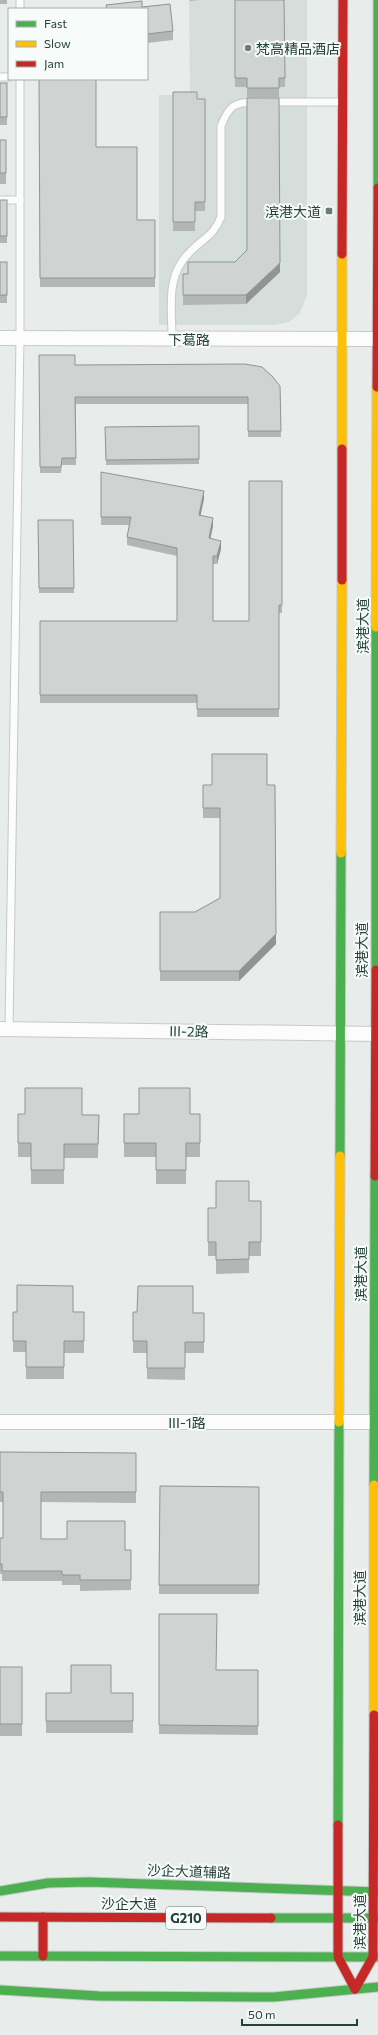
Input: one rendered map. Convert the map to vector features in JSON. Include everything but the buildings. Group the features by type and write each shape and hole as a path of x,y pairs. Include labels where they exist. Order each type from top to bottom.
{"main road":[{"name":"滨港大道","path":"343,0 338,1957 355,1989"},
{"name":"滨港大道","path":"355,1989 375,1957 376,1768 374,1422 378,0"},
{"name":"沙企大道辅路","path":"0,1891 46,1883 197,1883 338,1892 375,1892"},
{"name":"沙企大道","path":"0,1917 375,1918"},
{"path":"43,1917 43,1956"},
{"path":"0,1956 375,1957"},
{"path":"0,1990 99,1996 274,1997 378,1987"}],"street":[{"name":"下葛路","path":"0,338 377,339"},
{"name":"III-2路","path":"5,1029 376,1034"},
{"name":"III-1路","path":"0,1422 374,1422"}],"lane":[{"path":"5,1029 20,338 20,80"},
{"path":"172,339 172,283 180,262 216,229 221,217 221,126 226,114 239,102 343,102"},
{"path":"0,200 20,200"}],"shaded area":[{"path":"189,0 307,0 307,295 300,313 289,322 274,325 159,325 159,95 190,95"}],"traffic: fast":[{"path":"378,0 378,188"},
{"path":"376,627 376,970"},
{"path":"340,1156 341,853"},
{"path":"374,1485 375,1176"},
{"path":"338,1825 339,1422"},
{"path":"0,1891 48,1883 89,1882 378,1892"},
{"path":"271,1918 378,1918"},
{"path":"0,1956 378,1957"},
{"path":"0,1990 99,1996 274,1997 378,1987"}],"traffic: slow":[{"path":"342,254 342,449"},
{"path":"376,627 377,387"},
{"path":"341,853 342,580"},
{"path":"339,1422 340,1156"},
{"path":"374,1485 374,1715"}],"traffic: jam":[{"path":"342,254 343,0"},
{"path":"377,387 378,188"},
{"path":"342,449 342,580"},
{"path":"375,1176 376,970"},
{"path":"355,1989 373,1957 374,1715"},
{"path":"338,1825 338,1957 355,1989"},
{"path":"0,1917 271,1918"},
{"path":"43,1917 43,1956"}],"place":[{"name":"梵高精品酒店","path":"248,48"},
{"name":"滨港大道","path":"329,211"}]}
